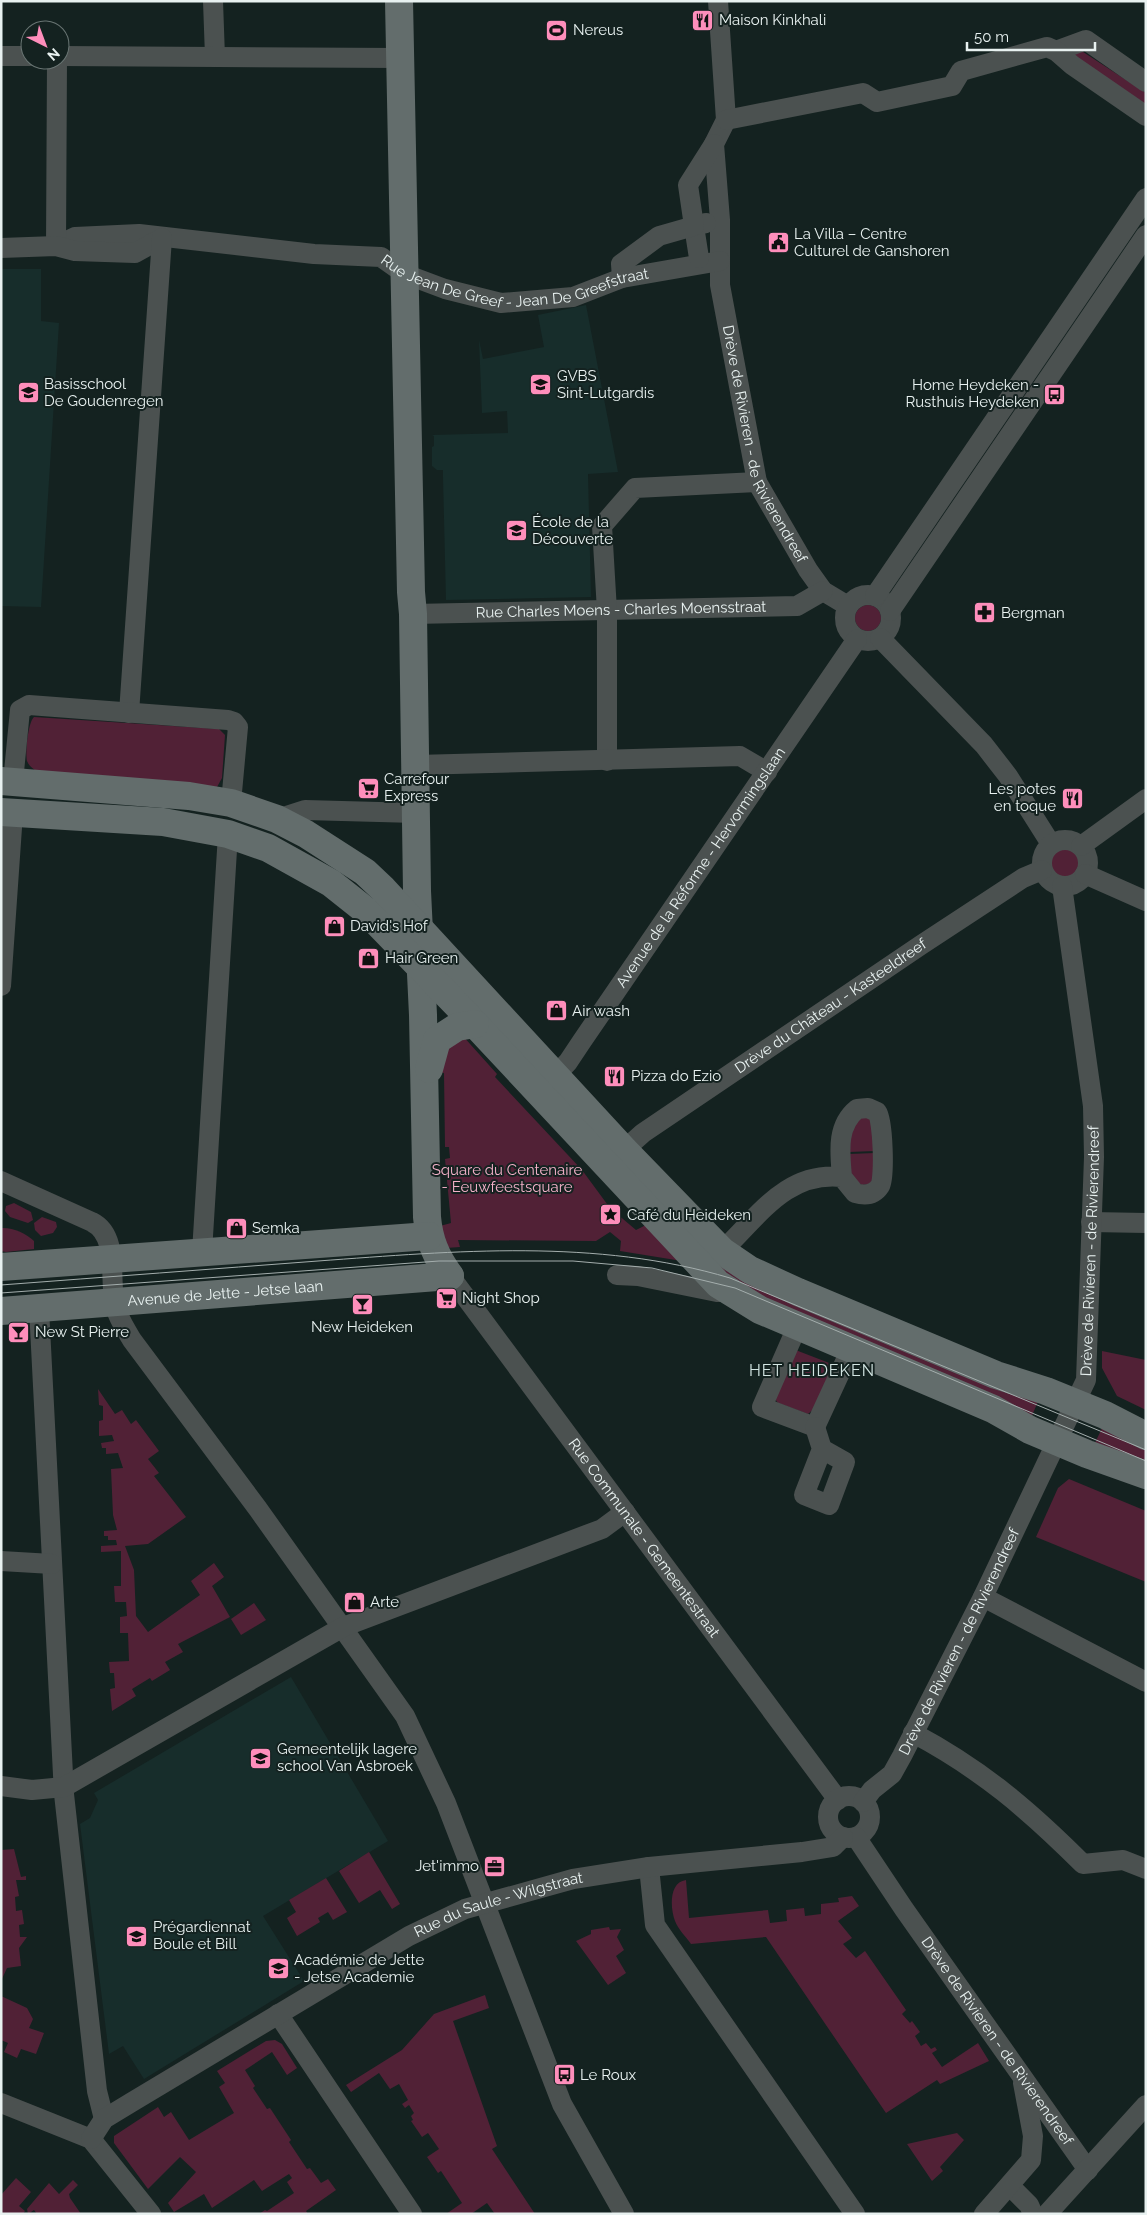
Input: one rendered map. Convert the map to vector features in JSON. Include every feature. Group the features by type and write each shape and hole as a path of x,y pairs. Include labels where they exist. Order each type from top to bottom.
{"main road":[{"path":"399,1 416,813 429,1236 439,1261 450,1276"},
{"path":"7,781 189,796 231,804 277,819 306,834 365,872 419,928 547,1084 713,1260 750,1270 996,1375 1046,1391 1105,1415 1146,1436"},
{"path":"7,813 163,822 228,834 268,848 331,882 365,910 475,1024 624,1150 713,1260 730,1292 760,1310 797,1327 993,1408 1030,1430 1146,1475"},
{"path":"425,1082 437,1040 457,1026 475,1024"},
{"path":"1,1268 429,1236"},
{"name":"Avenue de Jette - Jetse laan","path":"1,1311 450,1276"}],"street":[{"path":"213,1 215,57"},
{"path":"699,258 702,224 688,185 714,144 726,120 718,1"},
{"path":"1056,50 1086,40 1146,82"},
{"path":"726,120 863,93 877,102 952,86 961,71 1047,47 1056,50 1072,65 1146,116"},
{"path":"1,56 20,56"},
{"path":"70,56 400,58"},
{"path":"56,246 57,70"},
{"name":"Drève de Rivieren - de Rivierendreef","path":"714,144 720,220 720,285 757,482 808,570 824,591 848,606"},
{"path":"875,596 1146,198"},
{"path":"622,278 621,264 659,236 702,224"},
{"name":"Rue Jean De Greef - Jean De Greefstraat","path":"1,248 56,246 75,237 139,234 162,238 192,238 314,254 381,257 405,274 445,288 501,303 573,296 622,278 720,261"},
{"path":"890,611 1146,235"},
{"path":"129,712 162,238"},
{"path":"1019,382 1037,394"},
{"path":"607,761 607,612 602,526 635,488 757,482"},
{"name":"Rue Charles Moens - Charles Moensstraat","path":"413,614 607,612 797,606 824,591"},
{"path":"860,596 875,596 887,604 890,611 890,626 880,638 864,641 857,639 846,628 844,620 848,606 860,596"},
{"path":"880,638 984,745 1008,776 1051,844"},
{"name":"Avenue de la Réforme - Hervormingslaan","path":"547,1084 579,1046 857,639"},
{"path":"7,781 20,710 29,705 234,722 238,727 231,804"},
{"path":"416,766 740,756 767,772"},
{"path":"1081,846 1146,798"},
{"path":"277,819 305,810 416,813"},
{"path":"1,986 7,813"},
{"path":"202,1252 228,834"},
{"path":"1063,839 1081,846 1088,862 1085,874 1075,883 1062,886 1052,882 1042,870 1043,852 1051,844 1063,839"},
{"name":"Drève du Château - Kasteeldreef","path":"624,1150 643,1134 913,950 1023,878 1042,870"},
{"path":"1085,874 1146,901"},
{"name":"Drève de Rivieren - de Rivierendreef","path":"863,1802 872,1790 892,1774 983,1597 1086,1380 1094,1157 1093,1106 1062,886"},
{"path":"713,1260 793,1184 822,1176 842,1177"},
{"path":"1,1181 98,1225 107,1236 114,1302 132,1340 343,1628 405,1716 446,1803 562,2104 624,2214"},
{"path":"1091,1222 1146,1223"},
{"path":"618,1275 638,1276 717,1292 730,1292"},
{"name":"Rue Communale - Gemeentestraat","path":"450,1276 838,1800"},
{"path":"39,1308 64,1787 97,2091 104,2120"},
{"path":"797,1327 762,1407 816,1427"},
{"path":"822,1449 816,1427 851,1349"},
{"path":"1,1786 32,1790 64,1787 343,1628 602,1529 625,1512"},
{"path":"1,1561 52,1564"},
{"path":"983,1597 1146,1682"},
{"path":"913,1734 980,1772 1013,1798 1083,1864 1123,1860 1146,1869"},
{"path":"838,1800 854,1797 863,1802 870,1814 867,1828 850,1837"},
{"name":"Drève de Rivieren - de Rivierendreef","path":"838,1800 830,1810 829,1823 832,1829 850,1837 898,1901 1088,2170"},
{"name":"Rue du Saule - Wilgstraat","path":"91,2139 104,2120 278,2014 409,1936 484,1902 573,1879 650,1867 802,1852 833,1847 850,1837"},
{"path":"650,1867 656,1925 855,2214"},
{"path":"278,2014 412,2214"},
{"path":"984,2214 1027,2167 1033,2152 1033,2136 1021,2076"},
{"path":"1,2103 91,2139 151,2214"},
{"path":"1047,2214 1146,2105"},
{"path":"1005,2191 1025,2214"},
{"path":"1005,2191 1029,2205 1033,2214"}],"shaded area":[{"name":"Basisschool De Goudenregen","path":"1,269 41,269 41,321 59,323 41,607 1,606"},
{"path":"586,305 618,472 588,474 591,597 446,600 443,470 437,470 432,466 434,436 432,435 508,433 507,411 482,413 479,340 483,359 544,347 538,315"},
{"path":"291,1677 388,1841 263,1916 304,1981 144,2079 123,2046 109,2054 80,1824 90,1818 98,1800 94,1793"}],"green space":[{"path":"1077,48 1146,93 1146,105 1074,56"},
{"path":"868,605 877,609 881,618 877,627 868,631 859,627 855,618 859,609"},
{"path":"34,717 219,729 225,735 222,778 217,787 39,772 29,765 26,757 29,731"},
{"path":"1065,847 1071,848 1076,852 1080,857 1080,869 1076,874 1071,878 1065,879 1059,878 1054,874 1050,869 1049,863 1050,857 1054,852 1059,848"},
{"name":"Square du Centenaire - Eeuwfeestsquare","path":"462,1035 497,1074 495,1077 582,1170 610,1208 636,1230 646,1225 688,1262 620,1251 621,1241 610,1232 596,1241 458,1240 460,1247 446,1248 440,1226 451,1223 445,1159 450,1158 449,1147 445,1147 444,1073 440,1072 444,1048"},
{"path":"859,1117 871,1118 875,1151 849,1152 849,1134"},
{"path":"875,1153 875,1175 870,1184 862,1185 850,1178 849,1154"},
{"path":"14,1203 31,1212 33,1220 28,1223 10,1217 5,1211 6,1206"},
{"path":"42,1217 56,1222 57,1227 53,1233 41,1236 35,1230 34,1223"},
{"path":"1,1228 19,1231 27,1235 34,1241 34,1249 1,1251"},
{"path":"706,1247 1040,1397 1030,1420 791,1315 725,1275"},
{"path":"793,1349 837,1366 815,1408 808,1414 778,1403 775,1399"},
{"path":"1102,1351 1146,1360 1146,1410 1117,1396 1102,1368"},
{"path":"98,1389 115,1414 122,1410 131,1424 136,1420 159,1451 148,1459 159,1473 154,1476 186,1517 148,1544 125,1546 134,1570 136,1616 148,1632 200,1595 191,1581 214,1563 224,1577 212,1586 230,1617 178,1644 183,1652 165,1662 170,1670 152,1681 150,1678 132,1689 136,1696 112,1711 110,1689 115,1688 114,1673 110,1673 109,1662 129,1661 128,1633 120,1633 120,1617 127,1616 126,1602 115,1602 114,1586 121,1586 121,1551 101,1552 101,1546 117,1545 116,1540 108,1540 108,1536 104,1536 104,1531 117,1530 113,1515 111,1469 123,1468 118,1453 106,1454 106,1448 102,1448 101,1443 114,1441 112,1435 99,1436 99,1421 103,1420 103,1406 99,1405"},
{"path":"1104,1424 1146,1446 1146,1465 1093,1447"},
{"path":"1069,1479 1146,1511 1146,1582 1036,1537 1058,1488"},
{"path":"254,1603 266,1620 241,1635 231,1619"},
{"path":"14,1849 21,1877 26,1876 26,1880 16,1880 19,1896 15,1897 16,1911 22,1910 24,1924 19,1925 20,1937 27,1937 19,1948 21,1966 7,1968 1,1981 1,1850"},
{"path":"369,1852 400,1904 392,1909 380,1890 359,1903 339,1871"},
{"path":"326,1878 347,1912 333,1920 328,1912 318,1918 320,1922 297,1936 287,1918 296,1912 289,1900"},
{"path":"686,1880 689,1918 768,1910 770,1923 787,1921 786,1910 804,1908 805,1916 821,1914 821,1904 839,1902 838,1898 852,1896 859,1906 838,1921 852,1938 843,1944 856,1958 865,1951 906,2010 902,2014 910,2023 912,2021 920,2032 915,2036 921,2046 926,2043 931,2049 935,2047 937,2050 932,2053 942,2067 978,2043 989,2061 940,2084 937,2080 886,2113 766,1937 691,1944 676,1924 672,1909 672,1896 676,1885"},
{"path":"609,1927 610,1930 621,1929 617,1937 624,1950 616,1956 626,1973 608,1985 576,1941 591,1934 591,1930"},
{"path":"485,1995 489,2008 453,2021 497,2146 492,2149 535,2214 495,2214 487,2203 471,2214 446,2214 462,2203 441,2171 438,2173 427,2157 439,2149 428,2133 422,2137 411,2121 413,2120 411,2116 414,2113 409,2105 405,2108 402,2104 408,2100 399,2084 390,2089 379,2073 351,2092 346,2085 402,2050 434,2014"},
{"path":"1,1996 27,2008 33,2019 29,2028 44,2033 36,2054 21,2049 17,2058 4,2052 8,2043 1,2040"},
{"path":"275,2040 282,2044 297,2068 287,2075 272,2052 245,2070 255,2086 253,2088 267,2109 270,2108 307,2169 310,2168 321,2183 328,2179 336,2190 306,2211 308,2214 259,2214 265,2210 267,2211 294,2193 287,2182 292,2178 289,2174 262,2191 254,2180 212,2208 204,2194 174,2212 168,2203 196,2172 180,2157 148,2189 114,2143 114,2136 158,2107 164,2117 171,2112 189,2140 234,2113 219,2087 225,2083 217,2071 266,2041"},
{"path":"957,2133 964,2140 940,2167 943,2171 932,2181 907,2144"},
{"path":"16,2178 31,2192 19,2206 25,2211 23,2214 1,2214 1,2195"},
{"path":"73,2180 78,2185 69,2194 81,2214 37,2214 34,2210 28,2214 27,2209 49,2183 59,2194"}],"tram line":[{"path":"1,1285 473,1251 577,1252 628,1257 679,1265 730,1278 1146,1450"},
{"path":"1,1293 439,1261 573,1261 652,1268 735,1288 1146,1461"}],"place":[{"name":"Maison Kinkhali","path":"703,20"},
{"name":"Nereus","path":"557,30"},
{"name":"La Villa – Centre Culturel de Ganshoren","path":"778,243"},
{"name":"GVBS Sint-Lutgardis","path":"541,385"},
{"name":"Basisschool De Goudenregen","path":"28,393"},
{"name":"Home Heydeken - Rusthuis Heydeken","path":"1055,394"},
{"name":"École de la Découverte","path":"516,531"},
{"name":"Bergman","path":"985,613"},
{"name":"Carrefour Express","path":"368,788"},
{"name":"Les potes en toque","path":"1072,798"},
{"name":"David's Hof","path":"334,926"},
{"name":"Hair Green","path":"369,958"},
{"name":"Air wash","path":"556,1011"},
{"name":"Pizza do Ezio","path":"615,1076"},
{"name":"Café du Heideken","path":"611,1215"},
{"name":"Semka","path":"236,1228"},
{"name":"Night Shop","path":"446,1298"},
{"name":"New Heideken","path":"362,1304"},
{"name":"New St Pierre","path":"19,1332"},
{"name":"Arte","path":"354,1602"},
{"name":"Gemeentelijk lagere school Van Asbroek","path":"261,1758"},
{"name":"Jet'immo","path":"495,1866"},
{"name":"Prégardiennat Boule et Bill","path":"137,1936"},
{"name":"Académie de Jette - Jetse Academie","path":"278,1969"},
{"name":"Le Roux","path":"564,2075"}],"district":[{"name":"HET HEIDEKEN","path":"812,1370"}]}
